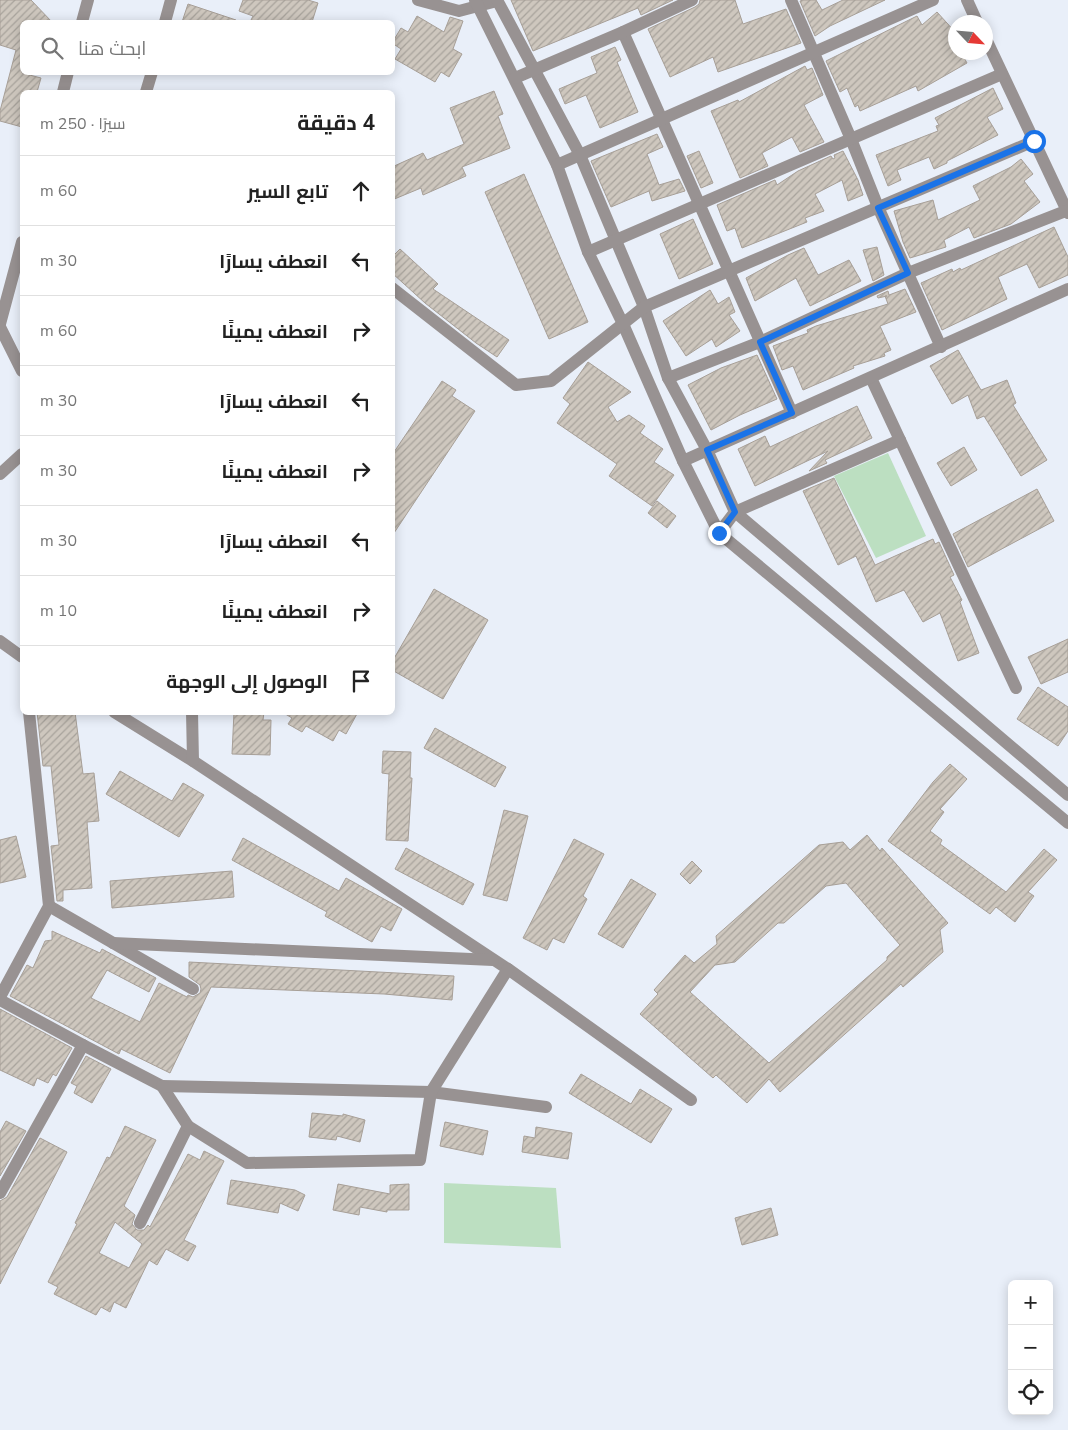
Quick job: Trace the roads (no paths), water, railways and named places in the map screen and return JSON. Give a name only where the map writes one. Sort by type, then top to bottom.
[{"type":"street","points":[[83,20],[88,0]]},
{"type":"street","points":[[166,20],[171,0]]},
{"type":"street","points":[[418,0],[460,11],[477,3],[497,0],[580,155],[644,307],[668,378],[707,450],[735,512],[1068,795]]},
{"type":"street","points":[[515,78],[692,0]]},
{"type":"street","points":[[790,0],[851,139],[878,208],[941,346]]},
{"type":"street","points":[[557,165],[933,0]]},
{"type":"street","points":[[967,0],[974,15]]},
{"type":"street","points":[[477,3],[557,165],[588,252],[623,324],[683,461],[719,533],[1068,823]]},
{"type":"street","points":[[623,32],[792,413]]},
{"type":"street","points":[[668,378],[760,342],[908,273],[1068,211],[993,55]]},
{"type":"street","points":[[588,252],[1002,74]]},
{"type":"street","points":[[64,90],[67,75]]},
{"type":"street","points":[[147,90],[151,75]]},
{"type":"street","points":[[395,290],[516,385],[551,381],[644,307],[1034,141]]},
{"type":"street","points":[[20,250],[0,326],[20,367]]},
{"type":"street","points":[[683,461],[1068,289]]},
{"type":"street","points":[[871,378],[1016,688]]},
{"type":"street","points":[[719,533],[735,512],[900,440]]},
{"type":"street","points":[[0,474],[20,456]]},
{"type":"street","points":[[0,641],[20,656]]},
{"type":"street","points":[[29,715],[49,906],[0,998],[83,1046],[162,1086],[431,1092],[546,1107]]},
{"type":"street","points":[[119,715],[495,960],[691,1100]]},
{"type":"street","points":[[192,715],[193,762]]},
{"type":"street","points":[[49,906],[193,989]]},
{"type":"street","points":[[113,943],[495,960]]},
{"type":"street","points":[[162,1086],[188,1126],[247,1163],[420,1160],[431,1092],[508,969]]},
{"type":"street","points":[[0,1193],[83,1046]]},
{"type":"street","points":[[140,1223],[188,1126]]}]
